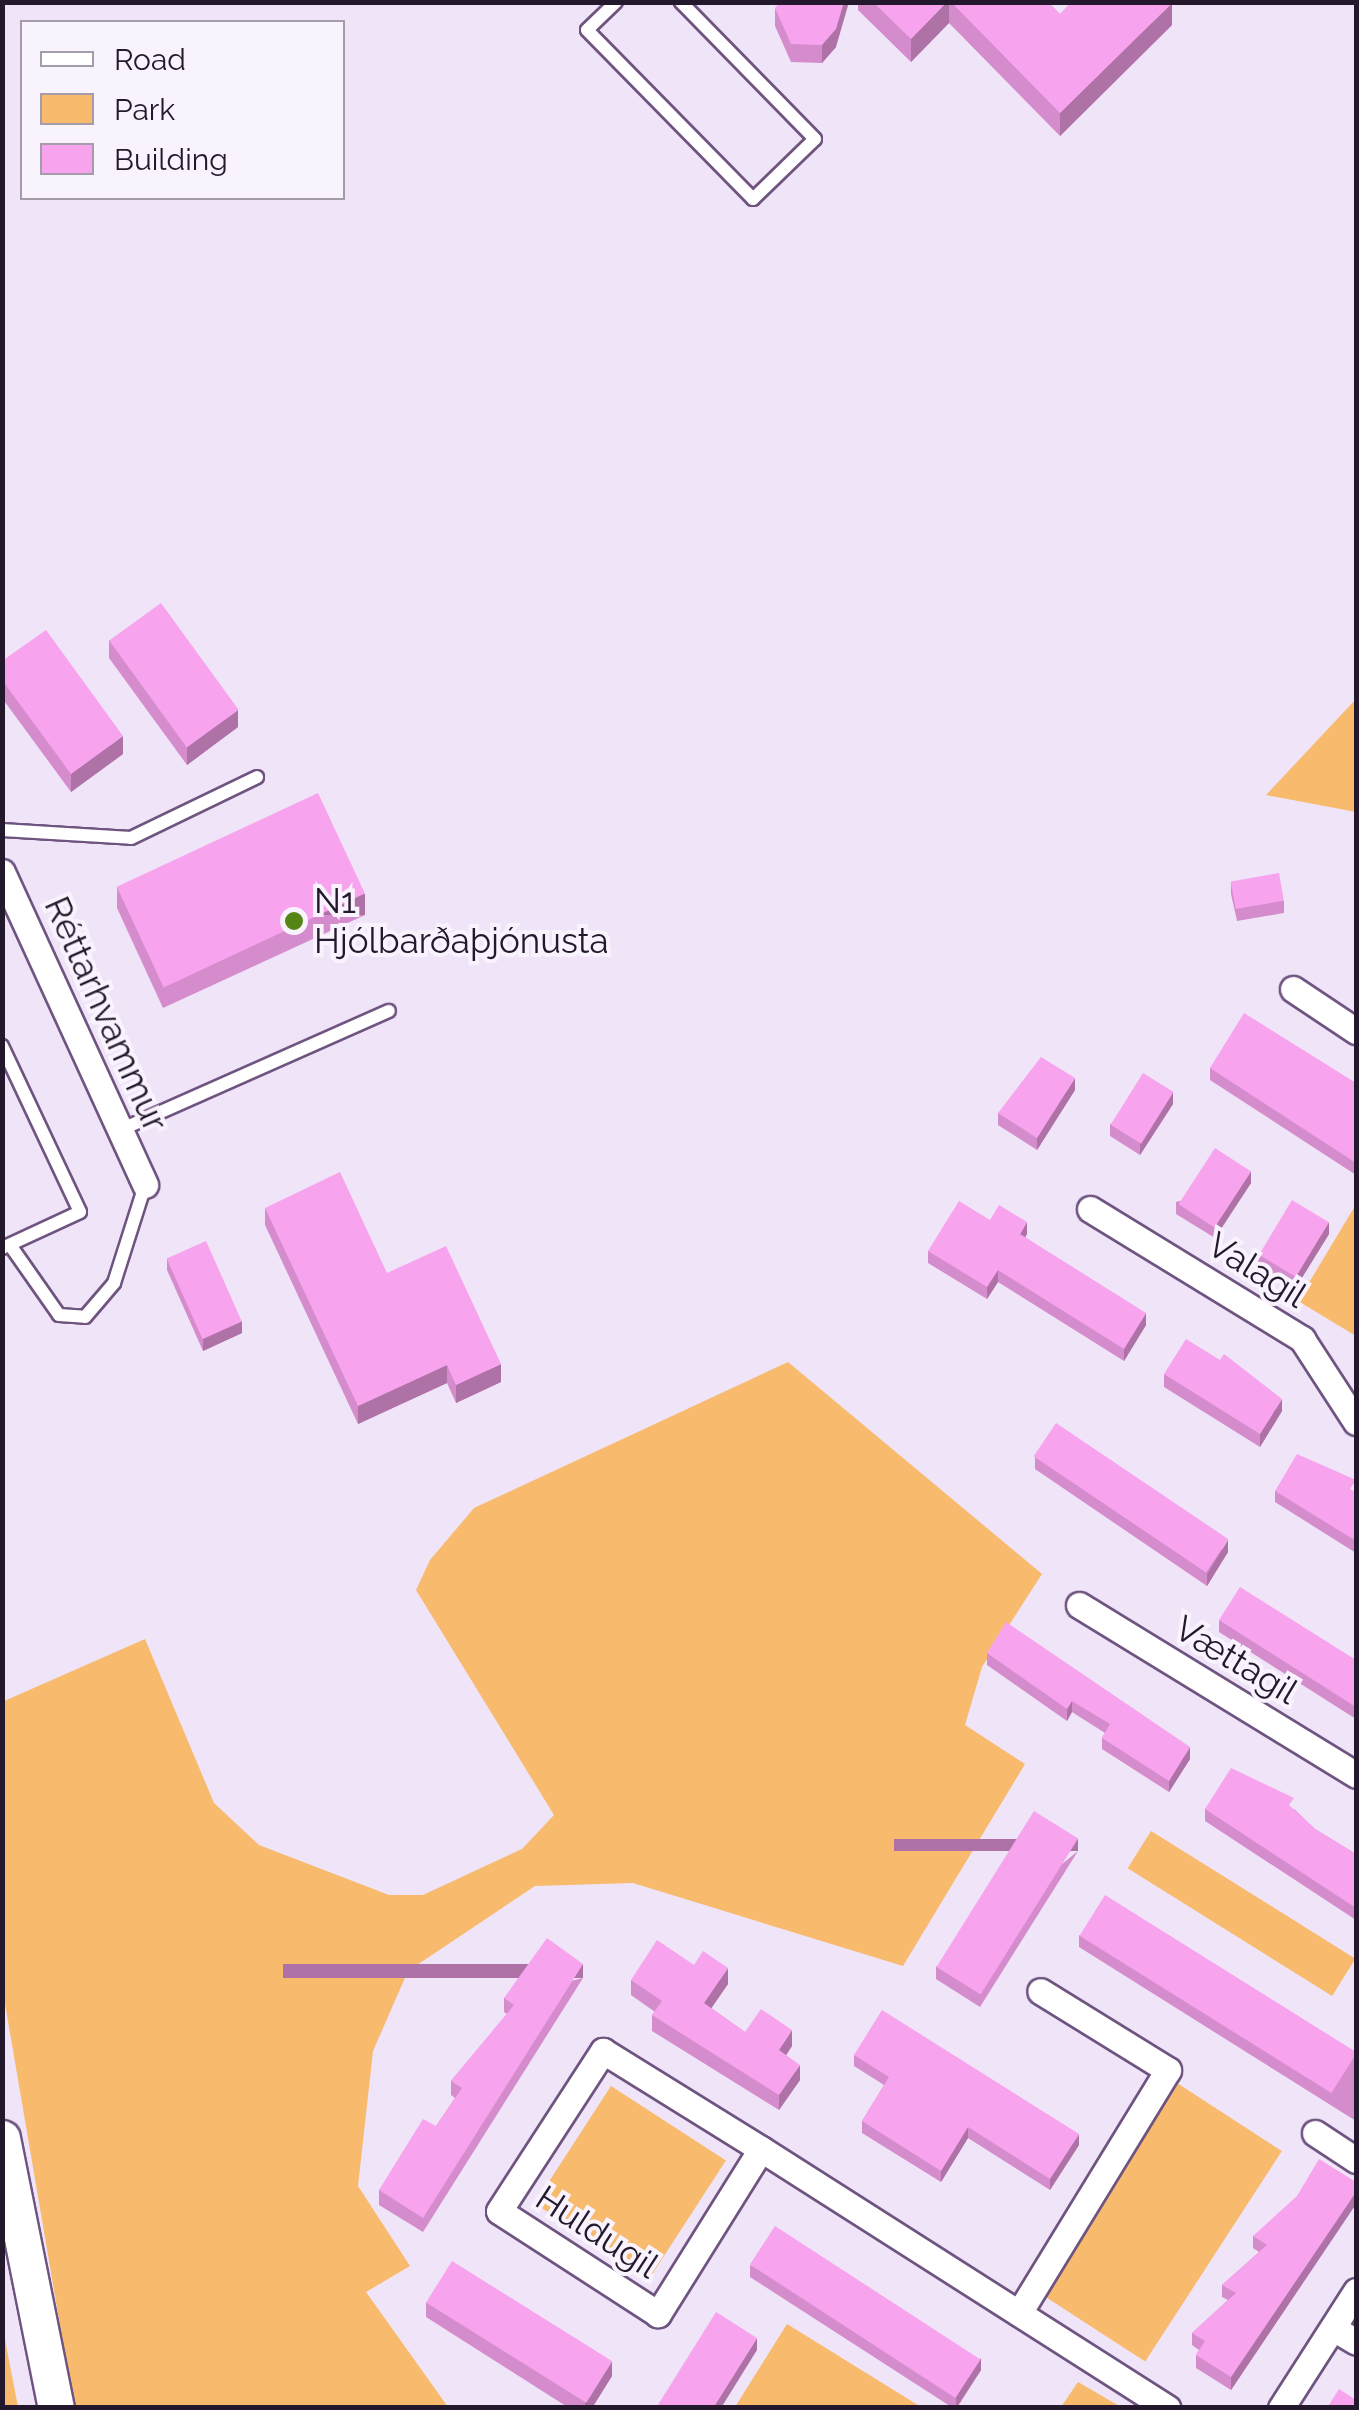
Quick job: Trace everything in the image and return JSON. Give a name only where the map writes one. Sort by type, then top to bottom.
[{"type":"main road","points":[[2,2138],[56,2408]]},
{"type":"street","name":"Réttarhvammur","points":[[2,872],[145,1185]]},
{"type":"street","points":[[1292,990],[1356,1031]]},
{"type":"street","name":"Valagil","points":[[1090,1209],[1302,1339],[1356,1422]]},
{"type":"street","name":"Vættagil","points":[[1079,1605],[1356,1775]]},
{"type":"street","points":[[1019,2313],[1168,2070],[1040,1991]]},
{"type":"street","name":"Huldugil","points":[[761,2149],[658,2314],[499,2211],[604,2052],[761,2149],[1167,2408]]},
{"type":"street","points":[[1315,2133],[1356,2160]]},
{"type":"street","points":[[1281,2408],[1356,2291]]},
{"type":"street","points":[[1333,2328],[1356,2342]]},
{"type":"lane","points":[[616,2],[587,30],[753,199],[815,139],[681,2]]},
{"type":"lane","points":[[2,830],[131,838],[257,777]]},
{"type":"lane","points":[[120,1130],[390,1011]]},
{"type":"lane","points":[[2,1046],[80,1212],[6,1246],[59,1316],[85,1317],[114,1283],[145,1185]]},
{"type":"green space","points":[[1356,699],[1356,812],[1266,795]]},
{"type":"green space","points":[[1356,1206],[1356,1336],[1298,1301]]},
{"type":"green space","points":[[788,1362],[1042,1574],[982,1667],[965,1725],[1025,1764],[903,1966],[633,1883],[535,1886],[408,1971],[373,2051],[358,2186],[410,2266],[366,2292],[448,2407],[74,2407],[3,1992],[2,1702],[145,1639],[214,1803],[259,1845],[389,1895],[423,1895],[522,1849],[554,1815],[416,1590],[430,1560],[474,1508]]},
{"type":"green space","points":[[1151,1831],[1355,1959],[1332,1996],[1128,1868]]},
{"type":"green space","points":[[1177,2083],[1282,2151],[1145,2362],[1040,2294]]},
{"type":"green space","points":[[611,2086],[726,2161],[650,2278],[535,2203]]},
{"type":"green space","points":[[787,2324],[921,2407],[735,2407]]},
{"type":"green space","points":[[3,2329],[18,2407],[3,2407]]},
{"type":"green space","points":[[1078,2382],[1121,2407],[1061,2407]]},
{"type":"building","points":[[780,2],[844,2],[836,29],[822,45],[791,44],[775,8]]},
{"type":"building","points":[[873,2],[947,2],[911,39]]},
{"type":"building","points":[[951,2],[1048,2],[1060,14],[1071,2],[1172,3],[1060,113]]},
{"type":"building","points":[[161,603],[239,710],[187,747],[109,641]]},
{"type":"building","points":[[46,630],[123,736],[71,774],[2,680],[2,661]]},
{"type":"building","points":[[318,793],[365,894],[164,987],[117,887]]},
{"type":"building","points":[[1279,873],[1284,901],[1236,909],[1231,882]]},
{"type":"building","points":[[1244,1013],[1356,1083],[1356,1163],[1210,1068]]},
{"type":"building","points":[[1041,1057],[1075,1078],[1037,1138],[998,1113]]},
{"type":"building","points":[[1143,1073],[1174,1092],[1141,1144],[1111,1125]]},
{"type":"building","points":[[1215,1148],[1251,1171],[1215,1228],[1179,1204]]},
{"type":"building","points":[[340,1172],[387,1273],[446,1246],[501,1364],[456,1385],[447,1365],[358,1406],[265,1208]]},
{"type":"building","points":[[1292,1200],[1329,1222],[1296,1277],[1259,1255]]},
{"type":"building","points":[[959,1201],[990,1220],[999,1205],[1027,1222],[1020,1234],[1146,1313],[1124,1349],[998,1270],[987,1287],[928,1251]]},
{"type":"building","points":[[206,1241],[242,1321],[203,1339],[167,1258]]},
{"type":"building","points":[[1186,1339],[1220,1360],[1224,1354],[1282,1399],[1260,1434],[1164,1374]]},
{"type":"building","points":[[1056,1423],[1228,1539],[1206,1572],[1034,1456]]},
{"type":"building","points":[[1297,1454],[1356,1480],[1350,1489],[1356,1492],[1356,1541],[1275,1491]]},
{"type":"building","points":[[1240,1587],[1356,1660],[1356,1707],[1219,1620]]},
{"type":"building","points":[[1006,1622],[1190,1747],[1169,1781],[1102,1738],[1110,1724],[1072,1701],[1067,1709],[987,1653]]},
{"type":"building","points":[[1231,1768],[1294,1798],[1289,1805],[1315,1829],[1356,1854],[1356,1908],[1205,1809]]},
{"type":"building","points":[[1034,1811],[1078,1839],[981,1995],[936,1967]]},
{"type":"building","points":[[1105,1895],[1356,2052],[1331,2093],[1080,1936]]},
{"type":"building","points":[[547,1938],[583,1964],[423,2218],[379,2190],[423,2119],[436,2126],[462,2088],[451,2081],[514,2005],[504,1998]]},
{"type":"building","points":[[657,1940],[694,1965],[703,1951],[728,1968],[704,2003],[745,2032],[761,2009],[792,2030],[779,2050],[800,2065],[779,2095],[652,2015],[662,2001],[631,1980]]},
{"type":"building","points":[[882,2010],[1079,2134],[1050,2179],[968,2127],[941,2171],[862,2121],[889,2077],[854,2055]]},
{"type":"building","points":[[1319,2159],[1356,2182],[1356,2192],[1231,2377],[1196,2355],[1205,2341],[1192,2333],[1236,2293],[1222,2285],[1267,2245],[1253,2236],[1297,2196]]},
{"type":"building","points":[[775,2226],[980,2359],[955,2398],[750,2265]]},
{"type":"building","points":[[452,2261],[612,2361],[586,2403],[426,2303]]},
{"type":"building","points":[[716,2312],[757,2338],[713,2408],[656,2408]]},
{"type":"building","points":[[1339,2389],[1356,2400],[1356,2408],[1327,2408]]},
{"type":"place","name":"N1 Hjólbarðaþjónusta","points":[[294,921]]}]
